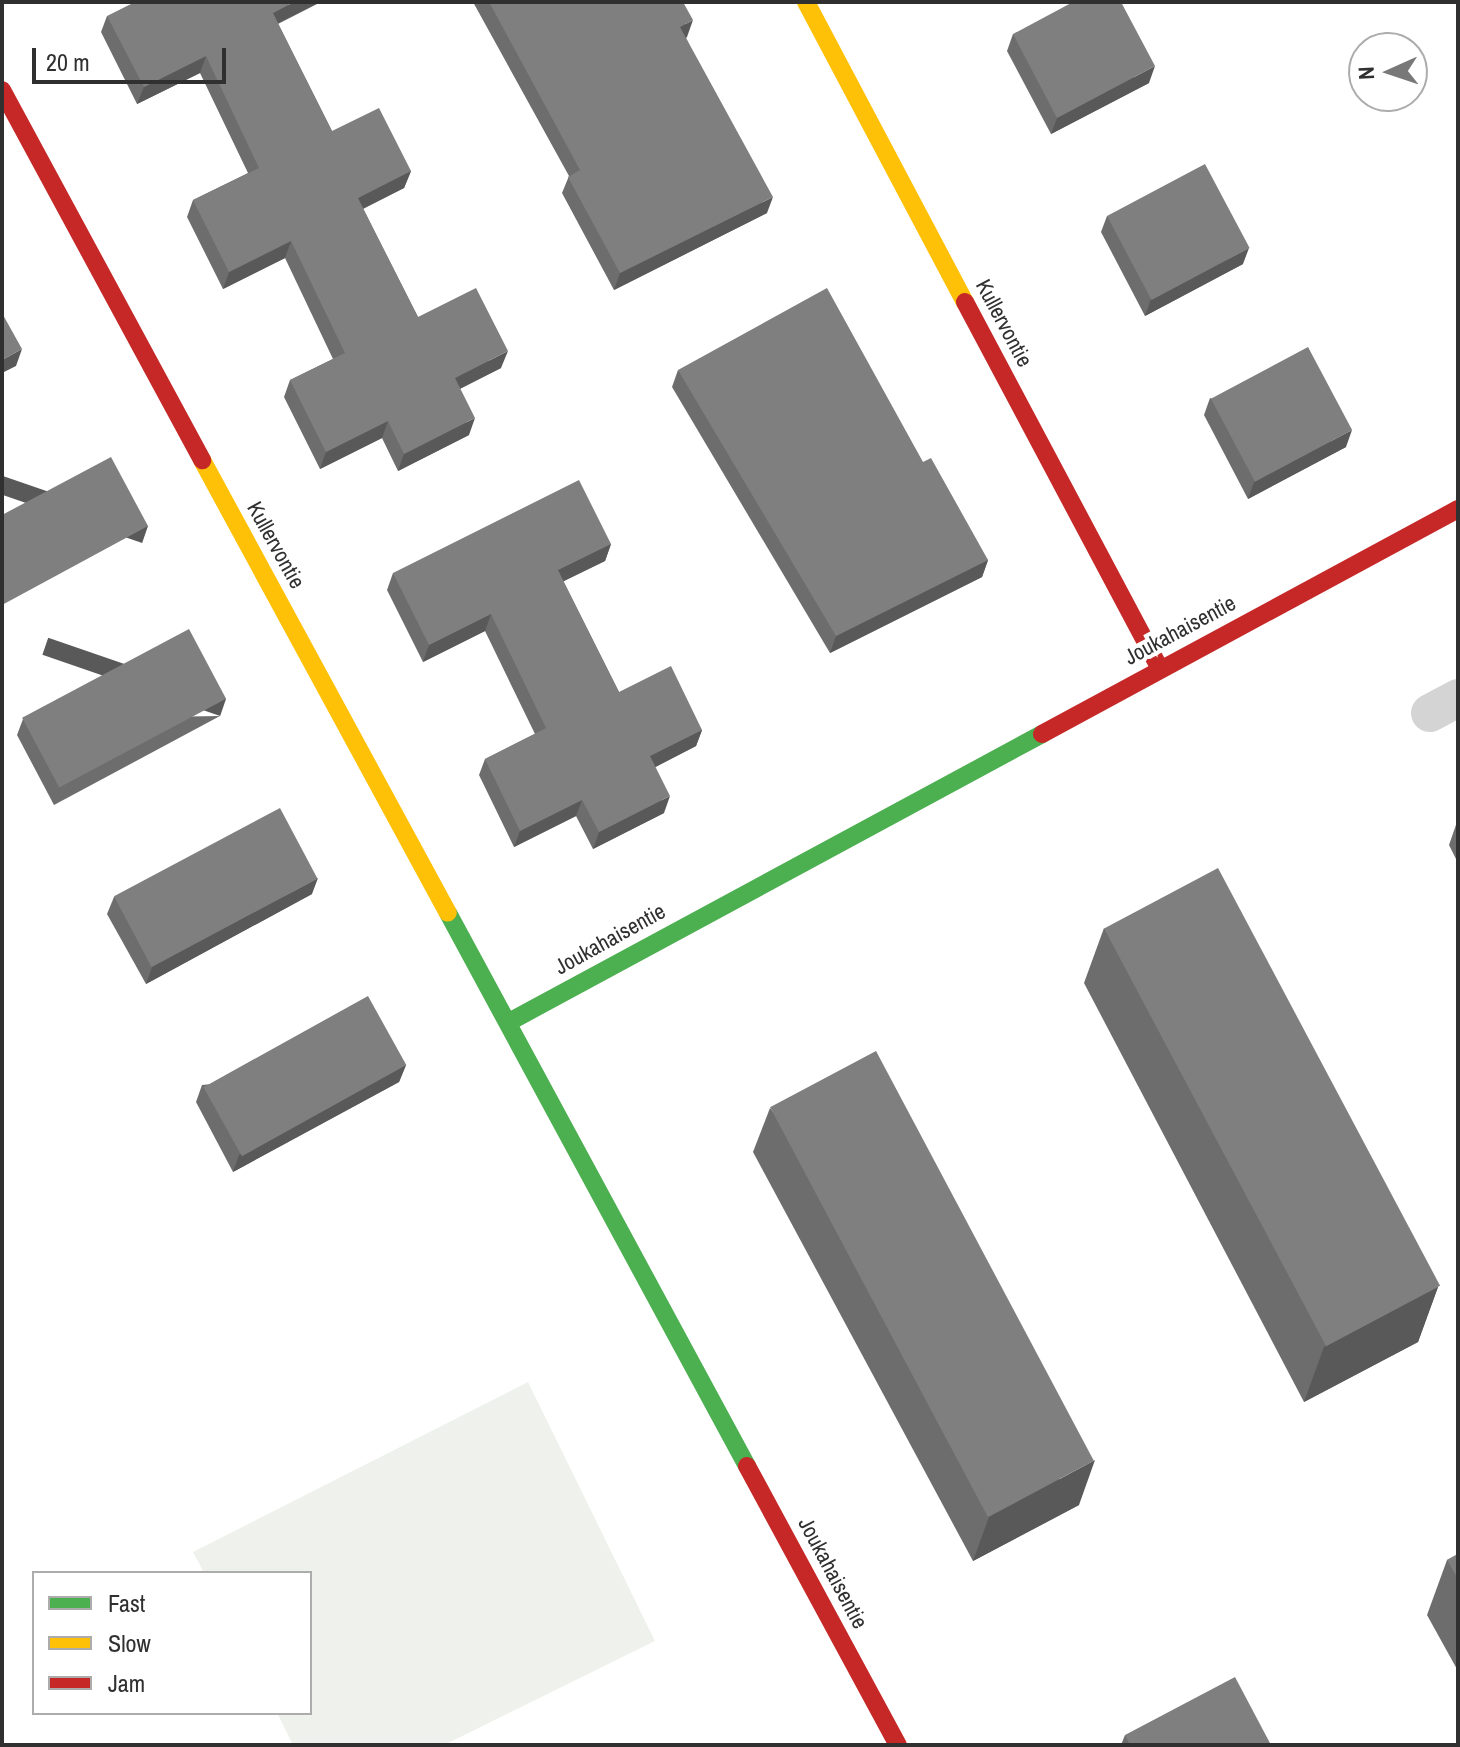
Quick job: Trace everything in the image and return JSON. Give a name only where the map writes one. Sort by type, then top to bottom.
[{"type":"street","name":"Kullervontie","points":[[806,2],[1159,667]]},
{"type":"street","name":"Kullervontie","points":[[2,90],[509,1022]]},
{"type":"street","name":"Joukahaisentie","points":[[898,1745],[509,1022],[1159,667],[1458,509]]},
{"type":"shaded area","points":[[528,1382],[655,1641],[444,1745],[293,1745],[278,1715],[312,1715],[312,1571],[203,1571],[193,1552]]},
{"type":"building","points":[[135,2],[294,2],[273,13],[332,131],[379,108],[411,171],[358,198],[418,317],[476,288],[508,351],[455,378],[475,418],[404,454],[388,421],[326,452],[290,380],[345,353],[291,241],[229,272],[193,200],[259,168],[206,56],[144,87],[107,16]]},
{"type":"building","points":[[489,2],[683,2],[693,20],[680,27],[773,197],[620,273],[568,177],[580,170]]},
{"type":"building","points":[[1073,2],[1121,2],[1155,66],[1057,118],[1013,34]]},
{"type":"building","points":[[1205,164],[1250,248],[1152,300],[1107,216]]},
{"type":"building","points":[[827,288],[923,462],[931,458],[988,560],[836,636],[678,370]]},
{"type":"building","points":[[2,313],[22,349],[2,360]]},
{"type":"building","points":[[1308,347],[1352,430],[1255,482],[1211,399]]},
{"type":"building","points":[[111,457],[148,526],[2,605],[2,515]]},
{"type":"building","points":[[579,480],[611,544],[558,570],[619,692],[671,666],[702,730],[650,756],[670,796],[599,832],[582,800],[520,831],[485,759],[546,728],[491,614],[429,645],[393,573]]},
{"type":"building","points":[[189,629],[226,699],[59,787],[22,718]]},
{"type":"building","points":[[280,808],[318,879],[152,967],[114,896]]},
{"type":"building","points":[[1218,868],[1440,1286],[1326,1346],[1104,929]]},
{"type":"building","points":[[368,996],[406,1065],[242,1156],[204,1087]]},
{"type":"building","points":[[876,1051],[1094,1461],[988,1517],[770,1107]]},
{"type":"building","points":[[1458,1554],[1458,1579],[1447,1560]]},
{"type":"building","points":[[1235,1677],[1271,1745],[1130,1745],[1125,1735]]},
{"type":"traffic: fast","points":[[509,1022],[1042,734]]},
{"type":"traffic: fast","points":[[448,913],[747,1466]]},
{"type":"traffic: slow","points":[[806,2],[965,302]]},
{"type":"traffic: slow","points":[[202,460],[448,913]]},
{"type":"traffic: jam","points":[[2,90],[202,460]]},
{"type":"traffic: jam","points":[[965,302],[1159,667]]},
{"type":"traffic: jam","points":[[1042,734],[1458,509]]},
{"type":"traffic: jam","points":[[747,1466],[898,1745]]}]
